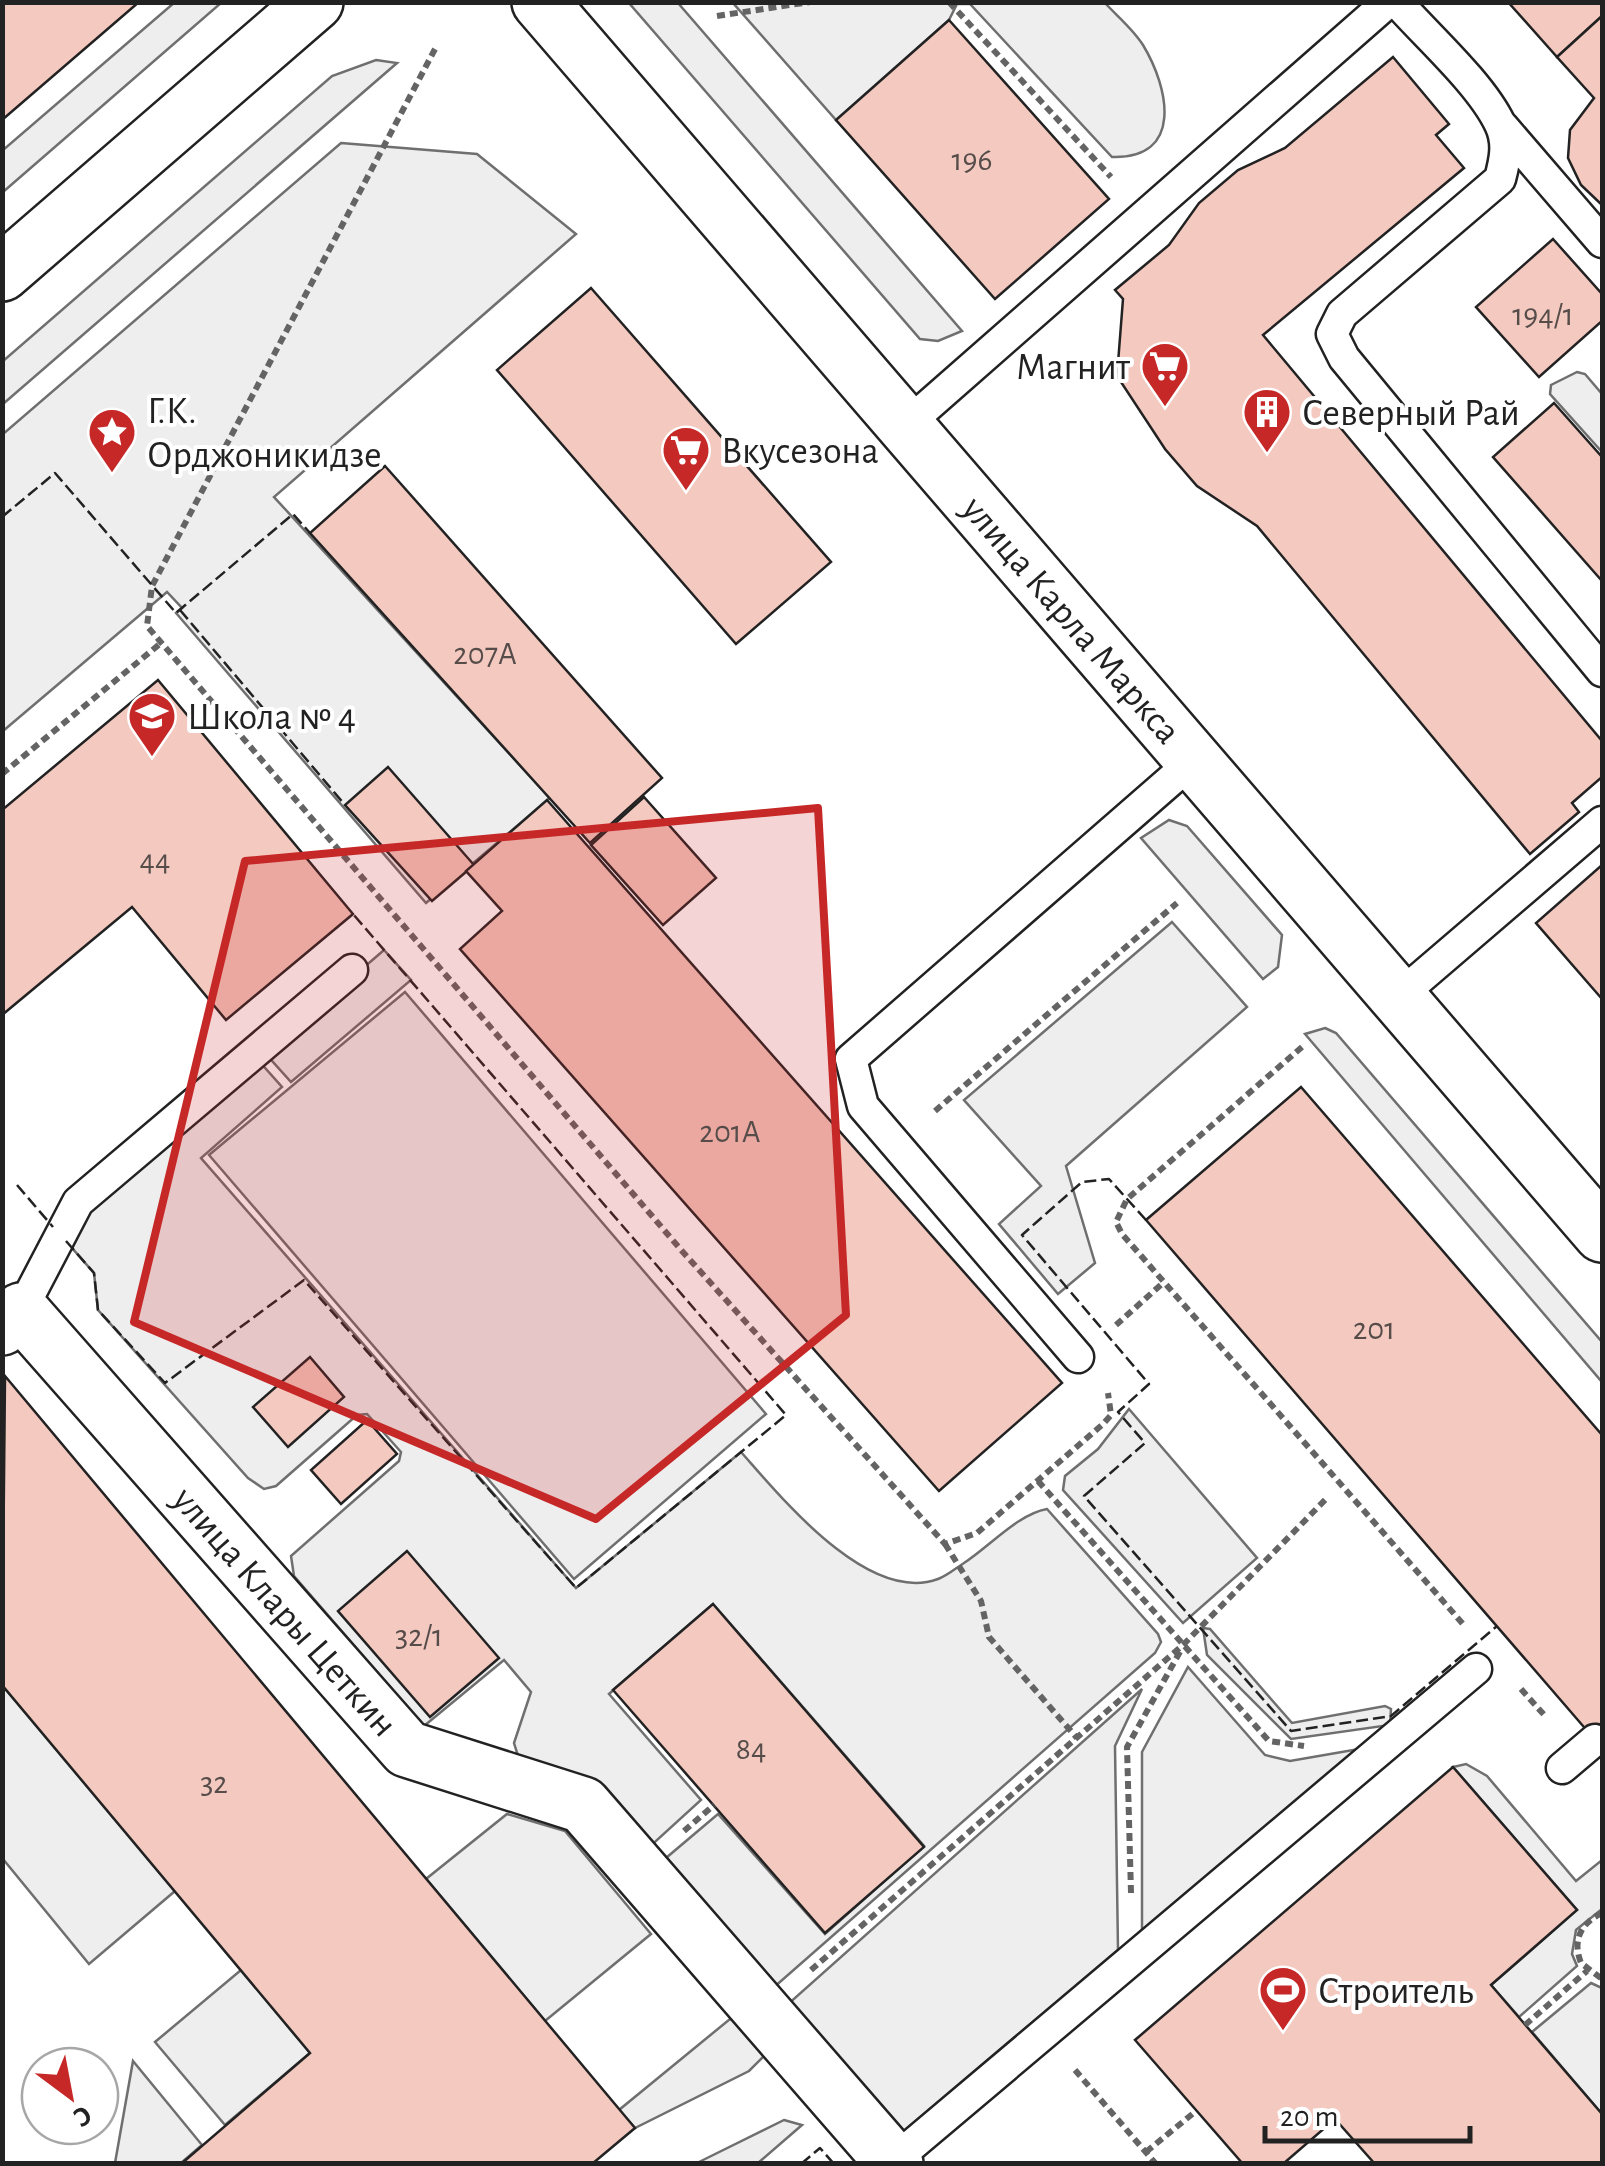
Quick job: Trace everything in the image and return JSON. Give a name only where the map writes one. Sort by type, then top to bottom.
[{"type":"street","points":[[2,274],[314,2]]},
{"type":"street","name":"улица Карла Маркса","points":[[540,2],[1602,1234]]},
{"type":"street","name":"улица Клары Цеткин","points":[[12,1319],[407,1749],[583,1805],[894,2162]]},
{"type":"lane","points":[[905,426],[1388,2]]},
{"type":"lane","points":[[1397,2],[1602,242]]},
{"type":"lane","points":[[1501,125],[1506,151],[1500,179],[1342,314],[1332,334],[1344,358],[1602,671]]},
{"type":"lane","points":[[1078,1357],[863,1106],[852,1059],[1194,760]]},
{"type":"lane","points":[[1398,997],[1602,822]]},
{"type":"lane","points":[[12,1319],[78,1202],[352,970]]},
{"type":"lane","points":[[894,2162],[1476,1670]]},
{"type":"lane","points":[[1562,1768],[1595,1740]]},
{"type":"path","points":[[717,16],[810,2]]},
{"type":"path","points":[[949,2],[1146,216]]},
{"type":"path","points":[[434,49],[152,586],[146,626],[682,1250],[945,1544],[981,1601],[989,1638],[1077,1738]]},
{"type":"path","points":[[2,774],[162,643]]},
{"type":"path","points":[[897,1144],[1176,902]]},
{"type":"path","points":[[1302,1047],[1119,1209],[1116,1222],[1122,1234],[1465,1626]]},
{"type":"path","points":[[945,1544],[977,1534],[1110,1415],[1110,1397],[1078,1357],[1164,1282]]},
{"type":"path","points":[[1038,1481],[1269,1741],[1317,1747],[1404,1730]]},
{"type":"path","points":[[763,2012],[1184,1644],[1326,1499]]},
{"type":"path","points":[[1132,1958],[1127,1746],[1184,1644]]},
{"type":"path","points":[[1513,1680],[1558,1726]]},
{"type":"path","points":[[1602,1913],[1580,1932],[1577,1953],[1587,1971],[1602,1979]]},
{"type":"path","points":[[1525,2024],[1587,1971]]},
{"type":"path","points":[[1042,2034],[1156,2164]]},
{"type":"path","points":[[1146,2152],[1196,2111]]},
{"type":"highlighted area","points":[[818,808],[846,1315],[596,1519],[134,1322],[245,861]]},
{"type":"shaded area","points":[[175,2],[221,3],[3,192],[3,150]]},
{"type":"shaded area","points":[[629,3],[678,3],[962,331],[938,341],[920,339]]},
{"type":"shaded area","points":[[733,3],[1105,3],[1135,34],[1152,62],[1164,100],[1160,134],[1151,146],[1135,155],[1112,157],[970,4],[957,4],[949,20],[836,120]]},
{"type":"shaded area","points":[[376,60],[397,63],[3,404],[3,361],[332,76]]},
{"type":"shaded area","points":[[341,143],[477,154],[576,234],[274,497],[550,798],[426,903],[176,613],[182,608],[167,592],[3,731],[3,434]]},
{"type":"shaded area","points":[[1577,372],[1585,374],[1602,394],[1602,452],[1550,394],[1551,385]]},
{"type":"shaded area","points":[[1169,820],[1187,826],[1282,935],[1278,967],[1263,979],[1141,838]]},
{"type":"shaded area","points":[[1172,922],[1247,1007],[1066,1166],[1095,1263],[1058,1294],[999,1224],[1041,1186],[964,1100]]},
{"type":"shaded area","points":[[384,950],[411,980],[291,1082],[265,1053]]},
{"type":"shaded area","points":[[405,992],[766,1414],[574,1579],[209,1155]]},
{"type":"shaded area","points":[[1325,1028],[1336,1033],[1602,1342],[1602,1382],[1305,1034]]},
{"type":"shaded area","points":[[258,1060],[282,1087],[201,1158],[576,1588],[741,1452],[828,1542],[883,1576],[911,1583],[945,1576],[1015,1524],[1047,1509],[1158,1634],[1161,1642],[1155,1653],[764,1996],[653,1869],[718,1814],[825,1934],[924,1846],[713,1604],[609,1694],[701,1800],[644,1852],[519,1759],[514,1743],[531,1692],[504,1660],[424,1726],[294,1576],[291,1556],[399,1461],[401,1452],[367,1414],[357,1415],[276,1486],[264,1489],[248,1478],[98,1310],[94,1273],[65,1240],[85,1206]]},
{"type":"shaded area","points":[[1129,1409],[1257,1558],[1183,1623],[1063,1490],[1065,1476],[1098,1449]]},
{"type":"shaded area","points":[[1203,1628],[1210,1629],[1292,1723],[1385,1706],[1391,1709],[1390,1725],[1291,1739],[1207,1655]]},
{"type":"shaded area","points":[[1188,1667],[1265,1755],[1290,1761],[1359,1749],[1142,1934],[1142,1752]]},
{"type":"shaded area","points":[[2,1685],[175,1891],[89,1964],[3,1859]]},
{"type":"shaded area","points":[[1142,1689],[1115,1746],[1118,1950],[898,2136],[787,2005]]},
{"type":"shaded area","points":[[1466,1764],[1487,1776],[1576,1881],[1602,1860],[1602,1909],[1576,1930],[1572,1954],[1577,1966],[1519,2017],[1491,1985],[1577,1910],[1453,1767]]},
{"type":"shaded area","points":[[507,1814],[565,1831],[651,1934],[545,2021],[426,1879]]},
{"type":"shaded area","points":[[241,1970],[310,2053],[225,2125],[155,2042]]},
{"type":"shaded area","points":[[1591,1983],[1602,1988],[1602,2114],[1532,2032]]},
{"type":"shaded area","points":[[730,2019],[737,2020],[766,2054],[749,2071],[635,2128],[619,2110]]},
{"type":"shaded area","points":[[133,2061],[202,2145],[181,2163],[115,2163]]},
{"type":"shaded area","points":[[784,2120],[802,2125],[758,2163],[697,2163]]},
{"type":"building","points":[[2,2],[139,2],[2,120]]},
{"type":"building","points":[[1508,2],[1602,2],[1602,16],[1557,57]]},
{"type":"building","points":[[1602,16],[1602,205],[1581,185],[1568,158],[1570,130],[1594,98],[1557,57]]},
{"type":"building","points":[[949,20],[1109,199],[995,299],[836,120]]},
{"type":"building","name":"Северный Рай","points":[[1393,57],[1449,124],[1436,135],[1464,168],[1263,335],[1602,741],[1602,777],[1572,803],[1579,812],[1530,854],[1257,526],[1197,486],[1165,449],[1117,376],[1123,299],[1115,290],[1169,245],[1199,203],[1238,170],[1285,148]]},
{"type":"building","points":[[1553,239],[1602,294],[1602,321],[1539,377],[1476,307]]},
{"type":"building","name":"Вкусезона","points":[[591,288],[831,562],[736,644],[497,370]]},
{"type":"building","points":[[1554,403],[1602,457],[1602,581],[1493,457]]},
{"type":"building","points":[[385,466],[662,778],[590,843],[310,533]]},
{"type":"building","points":[[158,680],[353,914],[226,1020],[132,907],[2,1015],[2,810]]},
{"type":"building","points":[[388,767],[474,865],[432,901],[345,805]]},
{"type":"building","points":[[644,797],[716,878],[663,925],[591,845]]},
{"type":"building","points":[[547,800],[1062,1383],[939,1491],[460,949],[502,911],[466,871]]},
{"type":"building","points":[[1602,865],[1602,999],[1536,923]]},
{"type":"building","points":[[1301,1087],[1602,1435],[1602,1748],[1146,1220]]},
{"type":"building","points":[[310,1357],[344,1397],[288,1447],[253,1407]]},
{"type":"building","points":[[5,1376],[635,2128],[592,2164],[181,2164],[310,2053],[2,1685]]},
{"type":"building","points":[[367,1420],[397,1454],[341,1504],[311,1470]]},
{"type":"building","points":[[407,1551],[499,1658],[430,1717],[338,1611]]},
{"type":"building","points":[[713,1604],[924,1847],[825,1933],[613,1690]]},
{"type":"building","points":[[1453,1767],[1577,1910],[1491,1985],[1602,2114],[1602,2164],[1375,2164],[1335,2119],[1283,2164],[1243,2164],[1135,2040]]},
{"type":"fence","points":[[2,517],[55,473],[176,613],[293,514],[310,533]]},
{"type":"fence","points":[[180,610],[345,805]]},
{"type":"fence","points":[[66,1241],[94,1273],[98,1310],[165,1383],[304,1280],[576,1588],[786,1415],[353,914]]},
{"type":"fence","points":[[1146,1220],[1109,1179],[1082,1182],[1022,1235],[1149,1384],[1118,1412],[1145,1443],[1084,1496],[1291,1731],[1391,1716],[1497,1626]]},
{"type":"fence","points":[[17,1185],[53,1227]]},
{"type":"fence","points":[[801,2164],[820,2148],[834,2164]]},
{"type":"place","name":"Магнит","points":[[1165,408]]},
{"type":"place","name":"Северный Рай","points":[[1267,454]]},
{"type":"place","name":"Г.К. Орджоникидзе","points":[[112,474]]},
{"type":"place","name":"Вкусезона","points":[[686,492]]},
{"type":"place","name":"Школа № 4","points":[[152,758]]},
{"type":"place","name":"Строитель","points":[[1283,2032]]}]
